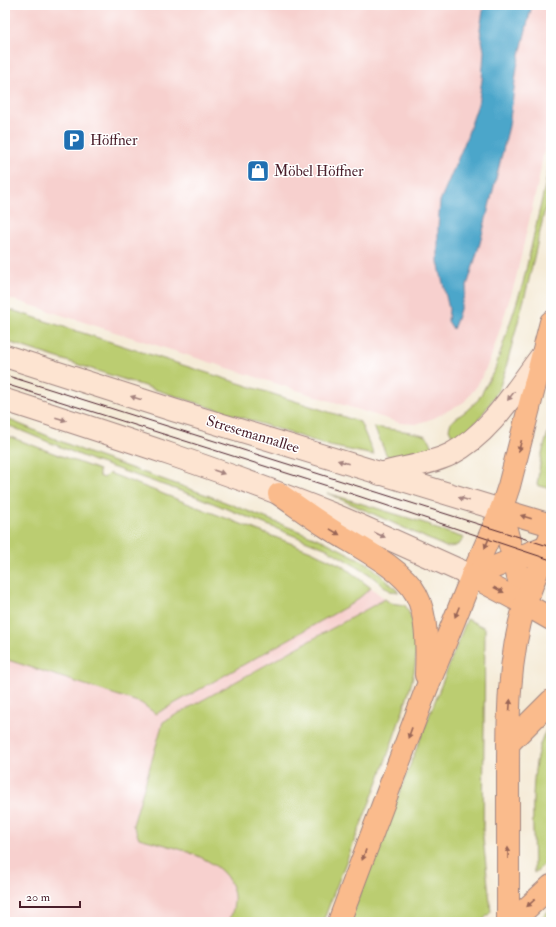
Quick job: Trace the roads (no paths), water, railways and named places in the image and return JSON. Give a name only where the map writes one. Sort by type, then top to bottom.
[{"type":"main road","points":[[339,922],[426,690],[472,576],[502,510],[551,322]]},
{"type":"main road","points":[[380,474],[430,462],[450,454],[468,443],[487,426],[543,354]]},
{"type":"main road","name":"Stresemannallee","points":[[5,356],[380,474],[551,525]]},
{"type":"main road","points":[[5,400],[182,458],[337,516],[472,576],[551,619]]},
{"type":"main road","points":[[279,494],[327,527],[373,555],[401,576],[416,594],[425,630],[427,650],[426,690]]},
{"type":"main road","points":[[502,510],[525,604]]},
{"type":"main road","points":[[472,576],[515,560],[549,541]]},
{"type":"main road","points":[[508,922],[508,744],[514,648],[517,631],[525,604],[549,541]]},
{"type":"main road","points":[[508,744],[551,702]]},
{"type":"main road","points":[[512,922],[551,886]]},
{"type":"water","points":[[484,5],[532,5],[517,67],[509,126],[480,243],[453,329],[448,321],[449,309],[438,262],[440,201],[465,142],[478,104],[482,80],[484,51],[480,29]]},
{"type":"tram line","points":[[5,375],[551,547]]},
{"type":"tram line","points":[[5,384],[337,489],[551,560]]},
{"type":"place","name":"Höffner","points":[[74,140]]},
{"type":"place","name":"Möbel Höffner","points":[[258,171]]}]
